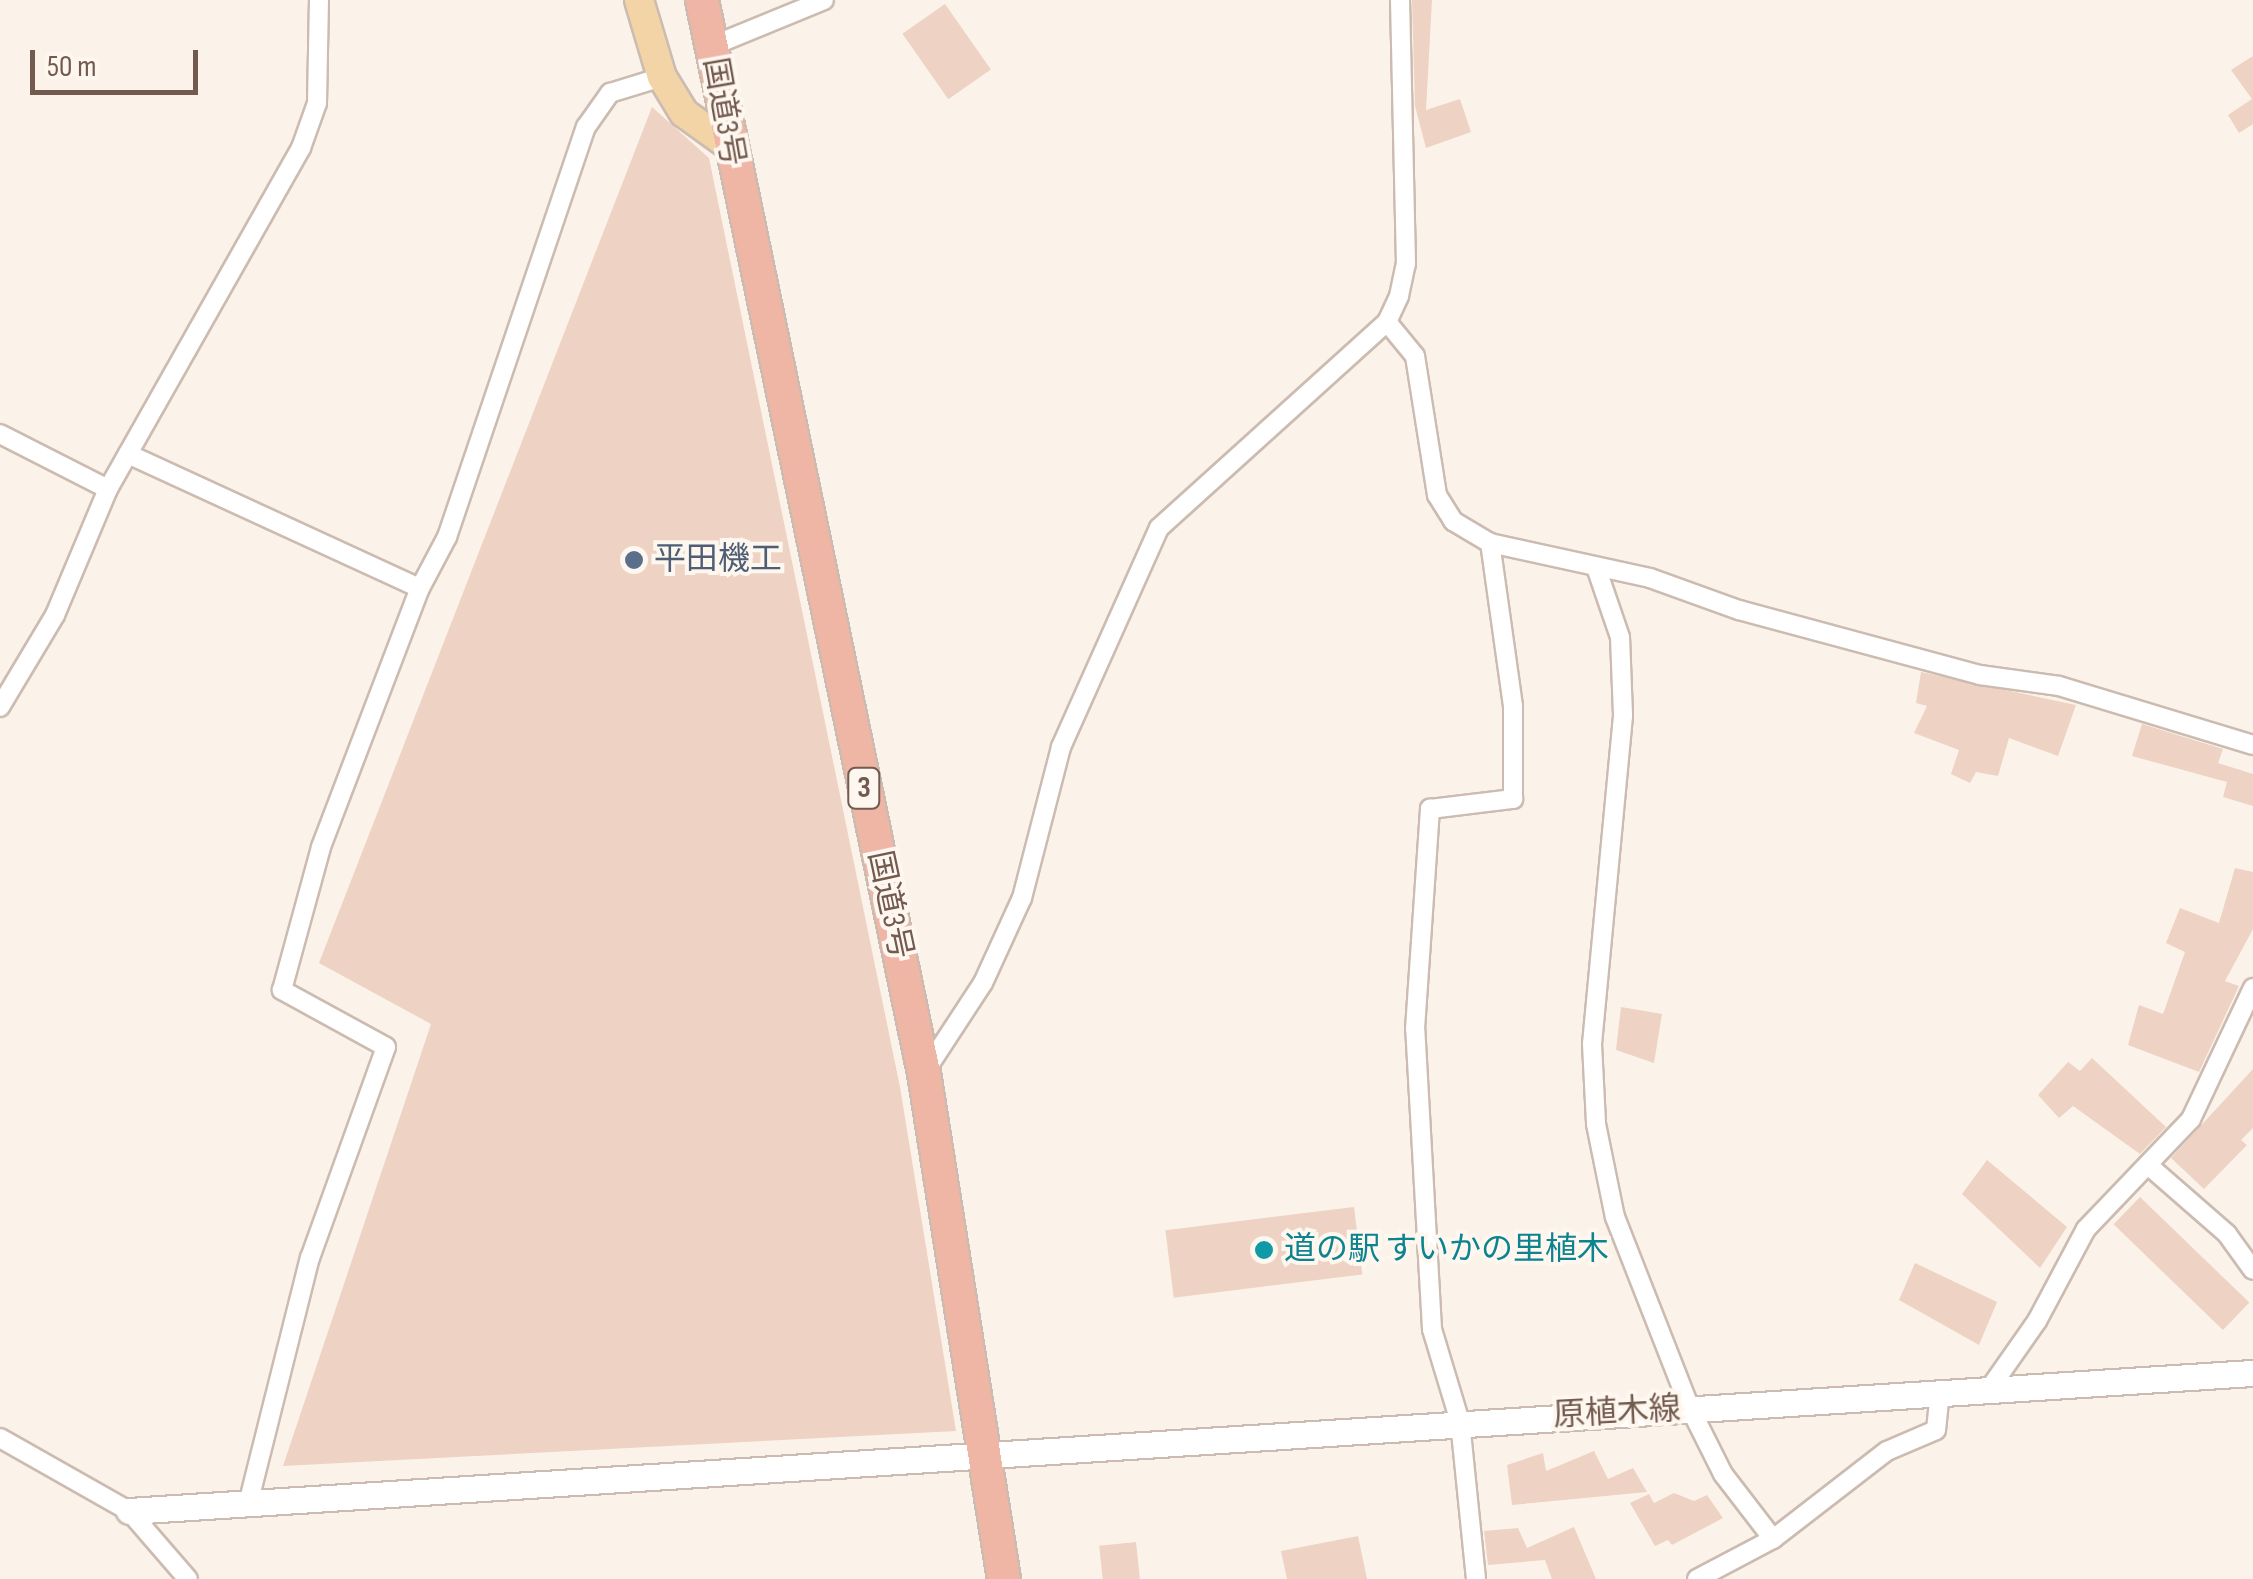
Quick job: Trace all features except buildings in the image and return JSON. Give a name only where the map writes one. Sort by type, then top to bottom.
[{"type":"highway","name":"国道3号","points":[[702,0],[728,144],[924,1073],[982,1460],[1004,1579]]},
{"type":"main road","points":[[639,0],[662,77],[684,114],[728,144]]},
{"type":"main road","name":"原植木線","points":[[129,1512],[982,1460],[1460,1422],[2253,1373]]},
{"type":"street","points":[[0,707],[55,615],[108,489],[301,148],[318,103],[319,0]]},
{"type":"street","points":[[712,46],[824,0]]},
{"type":"street","points":[[924,1073],[984,983],[1022,898],[1061,747],[1158,528],[1386,322],[1406,264],[1400,0]]},
{"type":"street","points":[[248,1504],[310,1258],[386,1047],[282,990],[321,847],[420,588],[447,537],[586,127],[610,94],[662,77]]},
{"type":"street","points":[[1386,322],[1415,356],[1437,495],[1454,521],[1490,544],[1597,570],[1650,578],[1739,610],[1980,675],[2060,686],[2253,746]]},
{"type":"street","points":[[0,434],[108,489]]},
{"type":"street","points":[[128,454],[420,588]]},
{"type":"street","points":[[1476,1579],[1460,1422],[1432,1329],[1415,1029],[1430,809],[1513,799],[1512,706],[1490,544]]},
{"type":"street","points":[[1597,570],[1620,637],[1622,716],[1592,1044],[1596,1124],[1615,1216],[1690,1408],[1723,1474],[1773,1539]]},
{"type":"street","points":[[1990,1388],[2037,1321],[2086,1229],[2191,1119],[2253,988]]},
{"type":"street","points":[[2148,1166],[2226,1234],[2253,1270]]},
{"type":"street","points":[[1697,1579],[1773,1539],[1887,1451],[1936,1430],[1940,1394]]},
{"type":"street","points":[[0,1438],[129,1512],[188,1579]]},
{"type":"place","name":"平田機工","points":[[634,560]]},
{"type":"place","name":"道の駅 すいかの里植木","points":[[1264,1250]]}]
